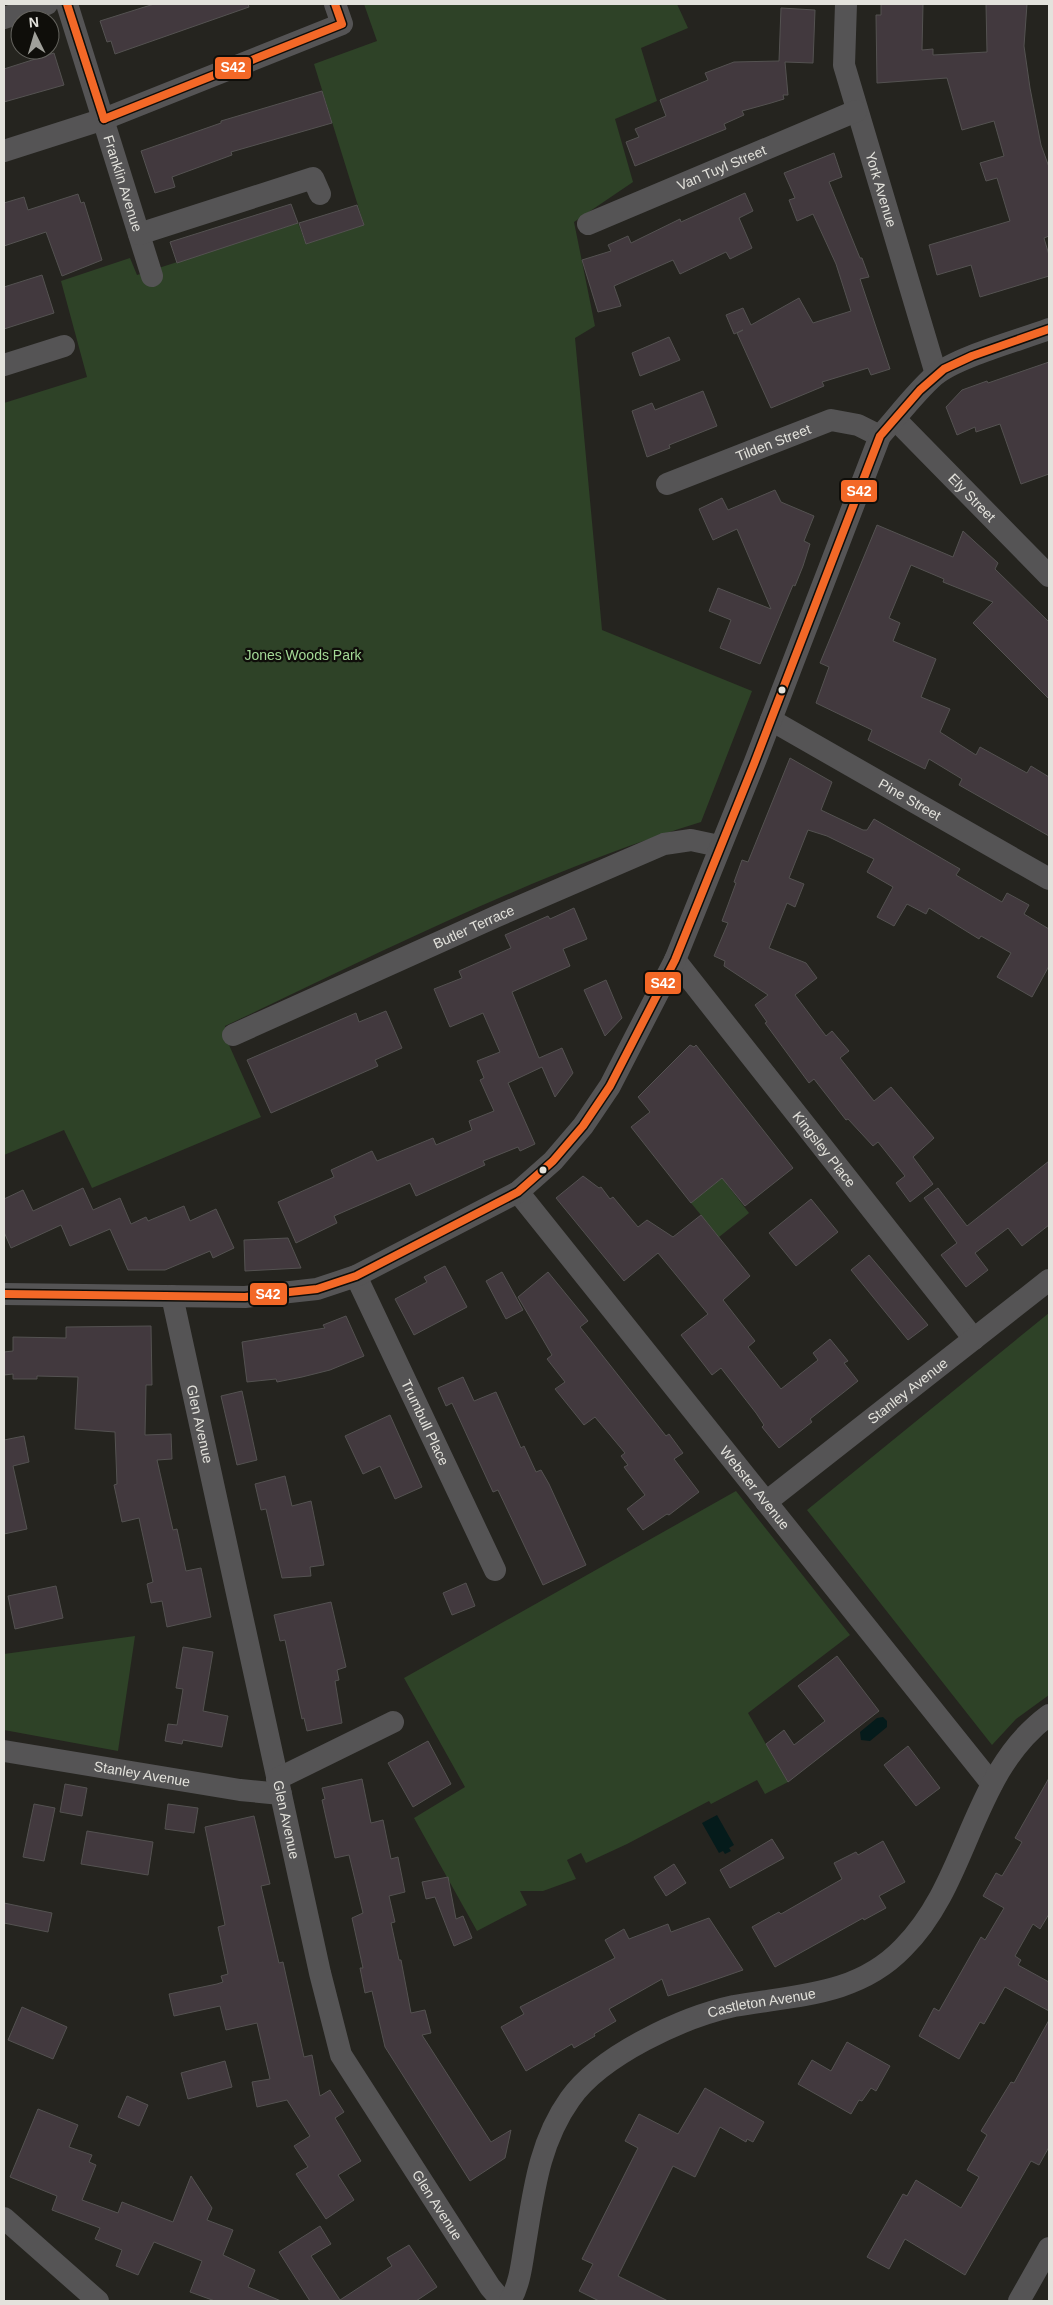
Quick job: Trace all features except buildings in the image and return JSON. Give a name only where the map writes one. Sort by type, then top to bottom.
[{"type":"street","points":[[4,18],[47,4]]},
{"type":"street","name":"Franklin Avenue","points":[[67,4],[152,276]]},
{"type":"street","name":"York Avenue","points":[[846,4],[844,65],[856,111],[936,374]]},
{"type":"street","points":[[4,151],[104,119],[339,14]]},
{"type":"street","name":"Van Tuyl Street","points":[[588,224],[856,111]]},
{"type":"street","points":[[139,234],[314,178],[320,194]]},
{"type":"street","points":[[4,1294],[245,1297],[317,1290],[356,1276],[518,1192],[559,1154],[584,1126],[610,1086],[675,960],[771,720],[880,436],[895,420],[908,401],[936,374],[969,358],[1049,330]]},
{"type":"street","points":[[4,365],[64,346]]},
{"type":"street","name":"Tilden Street","points":[[667,484],[831,420],[858,425],[880,436]]},
{"type":"street","name":"Ely Street","points":[[895,420],[1049,576]]},
{"type":"street","name":"Pine Street","points":[[771,720],[1049,879]]},
{"type":"street","name":"Butler Terrace","points":[[233,1035],[495,917],[664,844],[691,840],[720,846]]},
{"type":"street","name":"Kingsley Place","points":[[675,960],[974,1339]]},
{"type":"street","name":"Webster Avenue","points":[[518,1192],[992,1784]]},
{"type":"street","name":"Trumbull Place","points":[[356,1276],[495,1570]]},
{"type":"street","name":"Stanley Avenue","points":[[766,1502],[1049,1280]]},
{"type":"street","name":"Glen Avenue","points":[[172,1296],[320,1973],[341,2055],[490,2287],[502,2301]]},
{"type":"street","name":"Castleton Avenue","points":[[510,2301],[518,2281],[535,2180],[542,2153],[558,2117],[571,2097],[602,2068],[617,2058],[646,2040],[688,2020],[727,2008],[833,1990],[862,1978],[884,1965],[905,1947],[934,1909],[992,1784],[1009,1754],[1019,1742],[1049,1715]]},
{"type":"street","points":[[279,1786],[393,1722]]},
{"type":"street","name":"Stanley Avenue","points":[[4,1751],[240,1790],[279,1786]]},
{"type":"street","points":[[4,2218],[98,2301]]},
{"type":"street","points":[[1019,2301],[1049,2248]]},
{"type":"green space","name":"Jones Woods Park","points":[[364,4],[677,4],[688,28],[641,48],[657,101],[615,119],[633,182],[574,222],[595,326],[575,338],[602,630],[752,691],[701,822],[640,842],[519,889],[401,942],[225,1026],[225,1036],[261,1117],[92,1188],[64,1130],[4,1155],[4,403],[87,377],[61,281],[130,258],[137,275],[298,223],[306,244],[364,225],[314,64],[377,41]]},
{"type":"green space","points":[[722,1178],[749,1213],[719,1237],[691,1203]]},
{"type":"green space","points":[[1049,1313],[1049,1695],[1016,1719],[992,1745],[807,1510]]},
{"type":"green space","points":[[736,1491],[850,1635],[748,1713],[788,1782],[765,1794],[757,1780],[711,1804],[709,1801],[586,1863],[581,1853],[567,1860],[576,1879],[543,1891],[520,1891],[527,1905],[477,1931],[414,1818],[465,1787],[404,1678]]},
{"type":"green space","points":[[135,1636],[118,1751],[4,1730],[4,1654]]},
{"type":"water","points":[[883,1717],[887,1721],[887,1727],[870,1741],[861,1740],[860,1732],[877,1718]]},
{"type":"water","points":[[717,1815],[734,1845],[729,1848],[731,1851],[725,1854],[723,1851],[719,1853],[702,1823]]},
{"type":"transit line","name":"S42","points":[[67,4],[104,119]]},
{"type":"transit line","name":"S42","points":[[104,119],[342,24],[335,4]]},
{"type":"transit line","name":"S42","points":[[4,1294],[245,1297],[317,1289],[356,1276],[518,1192],[553,1161],[583,1126],[610,1086],[675,960],[754,764],[880,436],[920,390],[944,369],[972,356],[1049,329]]}]
